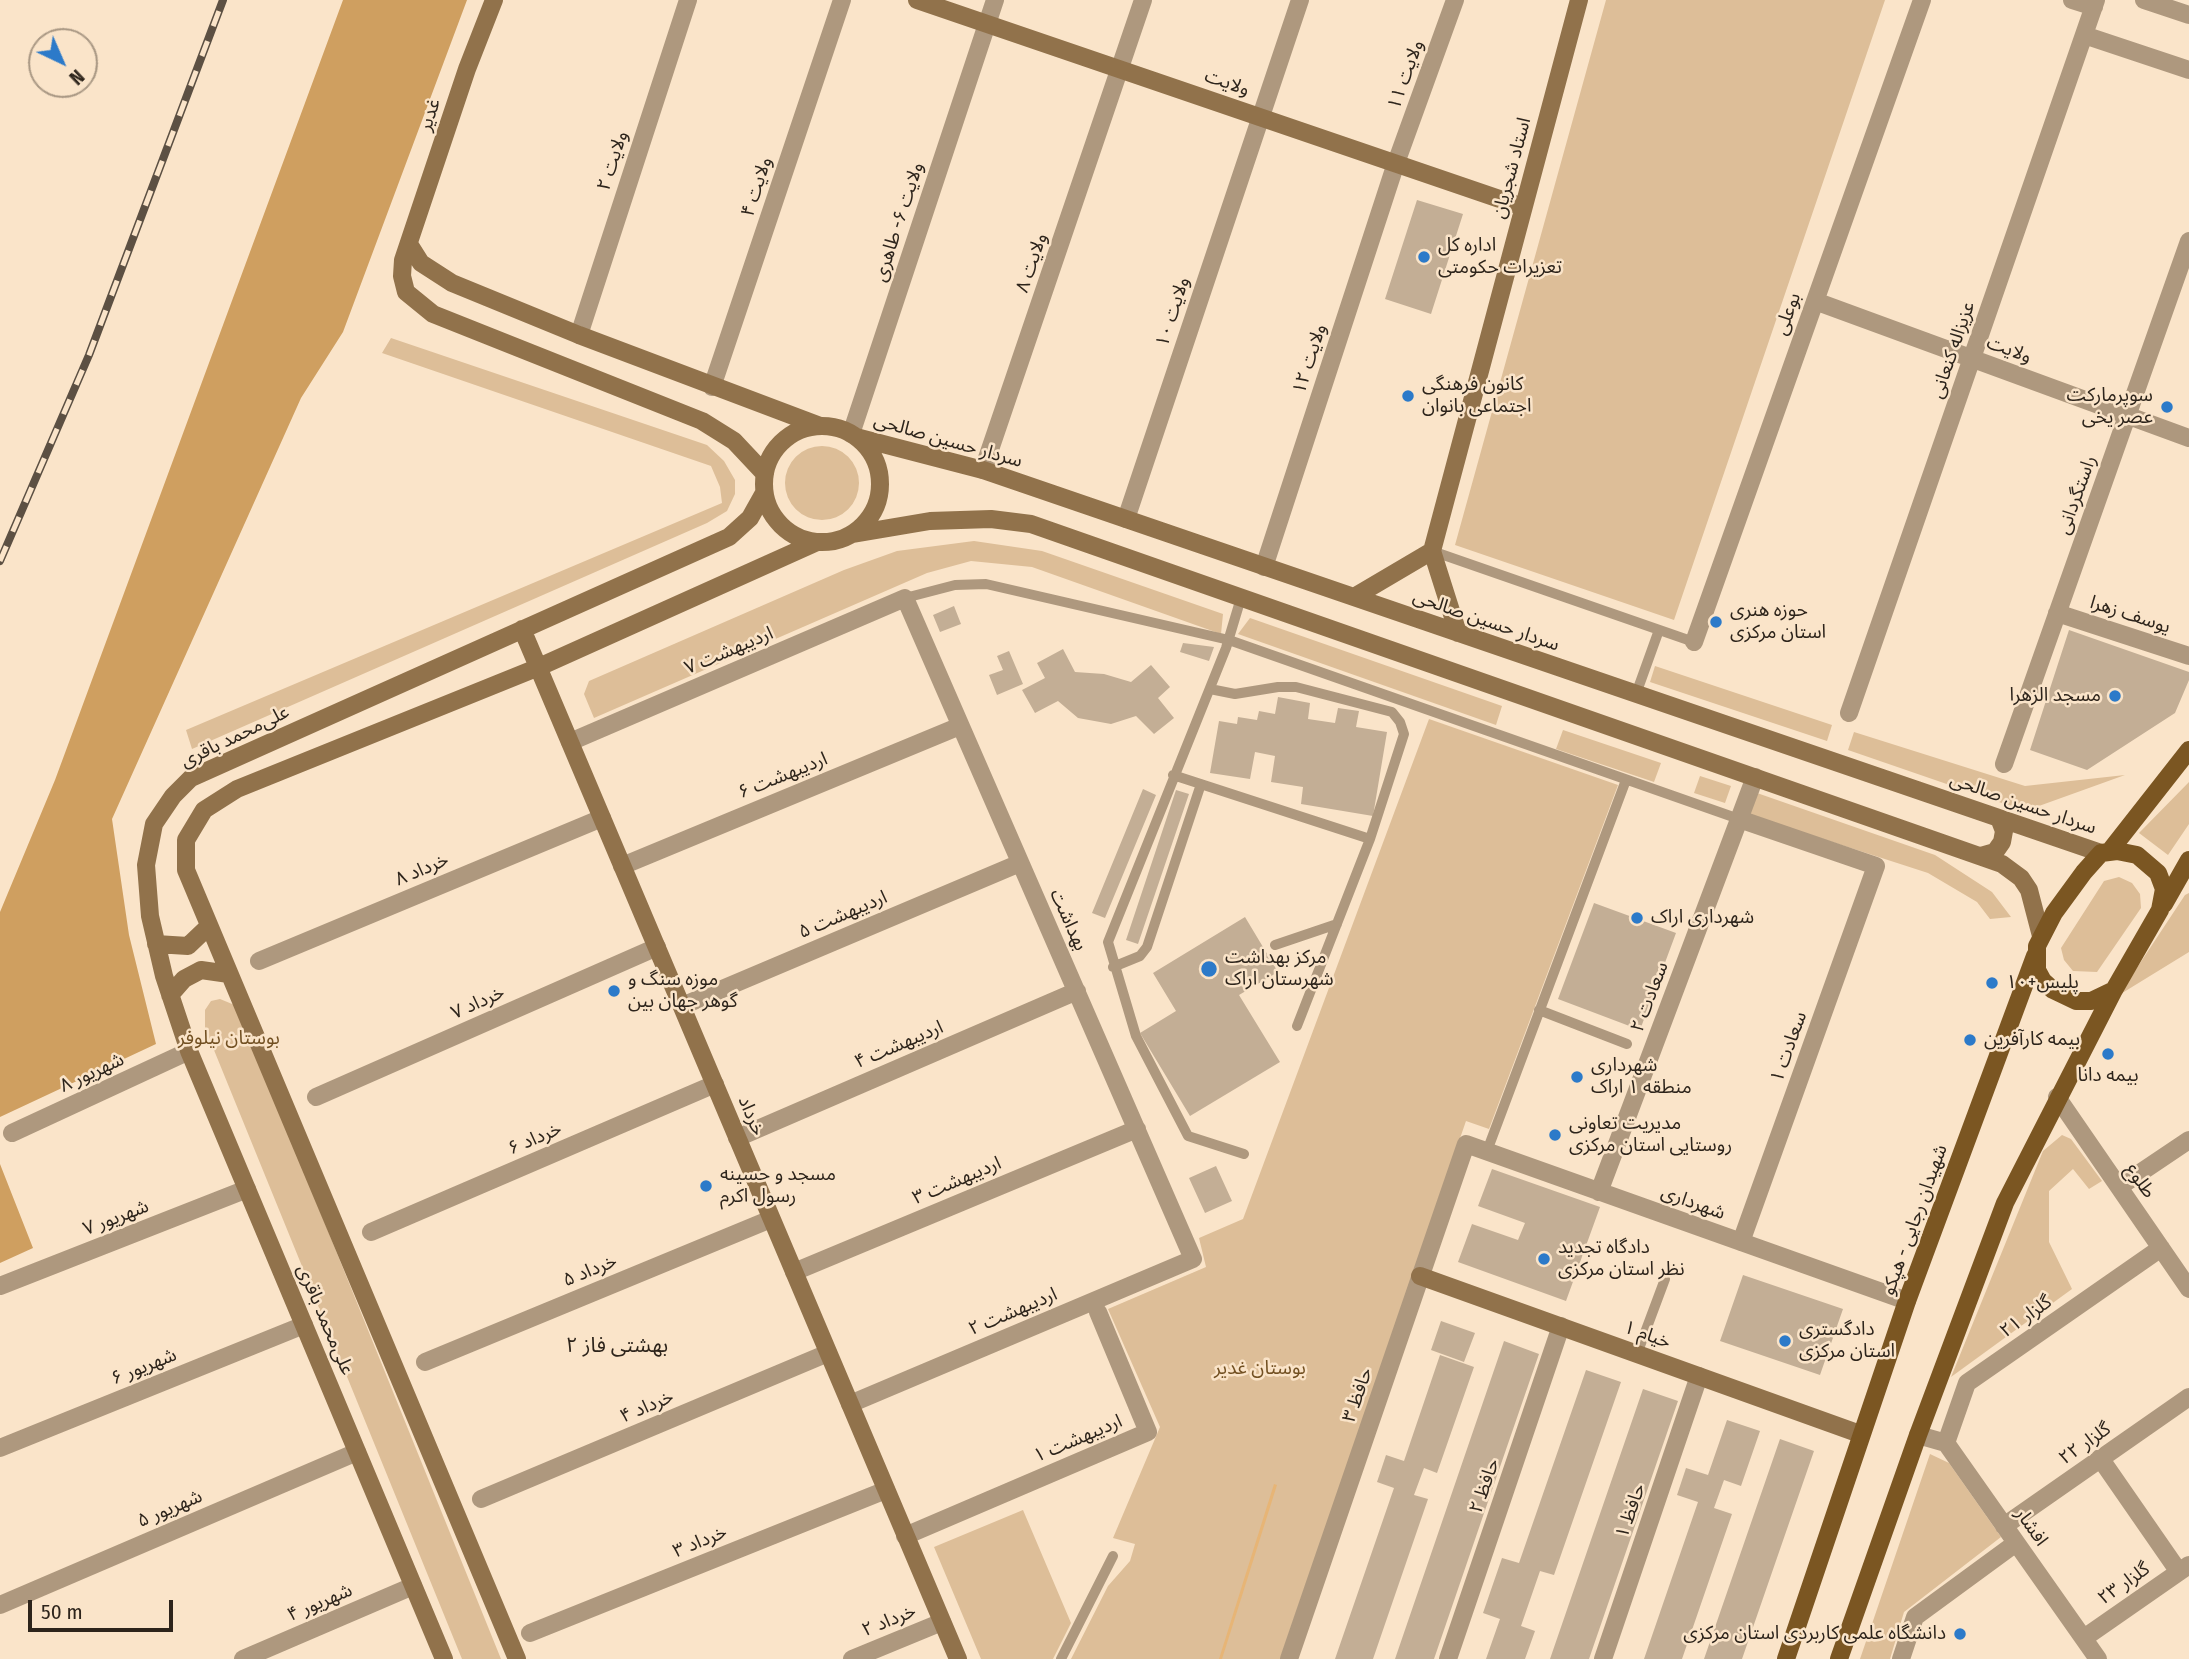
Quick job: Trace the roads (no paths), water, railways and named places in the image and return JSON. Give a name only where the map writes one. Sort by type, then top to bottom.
[{"type":"main road","name":"غدیر","points":[[409,244],[467,69],[494,0]]},
{"type":"main road","name":"ولایت","points":[[917,0],[1524,207]]},
{"type":"main road","name":"استاد شجریان","points":[[1432,551],[1578,0]]},
{"type":"main road","points":[[409,244],[421,263],[441,278],[712,387],[820,426],[853,435],[870,450],[878,467],[880,486],[872,513],[853,534]]},
{"type":"main road","points":[[409,244],[402,260],[403,284],[406,292],[423,309],[702,421],[734,441],[765,474]]},
{"type":"main road","points":[[820,426],[790,436],[770,459],[765,474],[764,493],[770,511],[782,526],[798,538],[817,542],[835,541],[853,534],[930,521],[991,519],[1031,524],[2002,864],[2021,878],[2034,903],[2040,936]]},
{"type":"main road","name":"سردار حسین صالحی","points":[[853,435],[983,470],[2105,852]]},
{"type":"main road","name":"علی‌محمد باقری","points":[[444,1659],[190,1051],[170,995],[150,916],[146,865],[154,824],[173,796],[191,778],[729,537],[750,518],[764,493]]},
{"type":"main road","points":[[517,1659],[186,870],[186,840],[204,810],[237,789],[539,667],[817,542]]},
{"type":"main road","points":[[1353,597],[1432,551],[1458,633]]},
{"type":"main road","name":"خرداد","points":[[522,629],[958,1659]]},
{"type":"main road","points":[[2114,990],[2091,1001],[2066,997],[2043,981],[2035,956],[2040,936],[2068,892],[2105,852],[2189,750]]},
{"type":"main road","points":[[1981,856],[1994,852],[2002,842],[2004,831],[1999,818]]},
{"type":"main road","points":[[2105,852],[2126,851],[2137,855],[2158,873],[2164,889],[2160,910]]},
{"type":"main road","points":[[1839,1659],[1918,1435],[2005,1203],[2114,990],[2189,860]]},
{"type":"main road","points":[[156,944],[188,946],[209,926]]},
{"type":"main road","name":"شهیدان رجایی - هپکو","points":[[1786,1659],[1907,1301],[2035,956]]},
{"type":"main road","points":[[170,995],[184,979],[201,970],[229,974]]},
{"type":"main road","name":"خیام ۱","points":[[1420,1276],[1860,1434]]},
{"type":"street","name":"ولایت ۲","points":[[579,335],[688,0]]},
{"type":"street","name":"ولایت ۴","points":[[712,387],[842,0]]},
{"type":"street","name":"ولایت ۶- طاهری","points":[[853,435],[995,0]]},
{"type":"street","name":"ولایت ۸","points":[[983,470],[1143,0]]},
{"type":"street","name":"ولایت ۱۰","points":[[1126,519],[1300,0]]},
{"type":"street","name":"ولایت ۱۱","points":[[1396,163],[1455,0]]},
{"type":"street","name":"بوعلی","points":[[1695,642],[1922,0]]},
{"type":"street","points":[[2072,0],[2095,4]]},
{"type":"street","points":[[2144,0],[2189,15]]},
{"type":"street","name":"عزیزاله کنعانی","points":[[1849,713],[2095,4]]},
{"type":"street","points":[[2084,35],[2189,70]]},
{"type":"street","name":"ولایت ۱۲","points":[[1264,567],[1396,163]]},
{"type":"street","name":"راستگردانی","points":[[2004,764],[2189,241]]},
{"type":"street","name":"ولایت","points":[[1815,301],[2189,438]]},
{"type":"street","name":"بهداشت","points":[[905,598],[1194,1259]]},
{"type":"street","name":"اردیبهشت ۷","points":[[570,742],[905,598]]},
{"type":"street","name":"یوسف زهرا","points":[[2057,613],[2189,656]]},
{"type":"street","name":"اردیبهشت ۶","points":[[622,866],[960,726]]},
{"type":"street","name":"سعادت ۲","points":[[1599,1192],[1755,777]]},
{"type":"street","name":"خرداد ۸","points":[[259,961],[602,818]]},
{"type":"street","name":"سعادت ۱","points":[[1739,819],[1876,866],[1741,1242]]},
{"type":"street","name":"اردیبهشت ۵","points":[[682,1006],[1020,863]]},
{"type":"street","name":"خرداد ۷","points":[[316,1097],[657,947]]},
{"type":"street","name":"اردیبهشت ۴","points":[[737,1138],[1077,991]]},
{"type":"street","name":"شهریور ۸","points":[[12,1133],[190,1051]]},
{"type":"street","name":"خرداد ۶","points":[[371,1232],[715,1084]]},
{"type":"street","name":"طلوع","points":[[2057,1097],[2189,1289]]},
{"type":"street","name":"اردیبهشت ۳","points":[[794,1272],[1137,1129]]},
{"type":"street","points":[[2119,1187],[2189,1140]]},
{"type":"street","name":"شهرداری","points":[[1466,1144],[1907,1301]]},
{"type":"street","name":"حافظ ۳","points":[[1289,1659],[1466,1144]]},
{"type":"street","name":"شهریور ۷","points":[[0,1286],[247,1189]]},
{"type":"street","name":"خرداد ۵","points":[[425,1362],[771,1219]]},
{"type":"street","name":"گلزار ۲۱","points":[[1946,1443],[1968,1382],[2161,1248]]},
{"type":"street","name":"اردیبهشت ۲","points":[[850,1404],[1194,1259]]},
{"type":"street","name":"اردیبهشت ۱","points":[[905,1536],[1148,1432],[1098,1312]]},
{"type":"street","name":"شهریور ۶","points":[[0,1448],[304,1325]]},
{"type":"street","name":"حافظ ۲","points":[[1448,1659],[1561,1326]]},
{"type":"street","name":"خرداد ۴","points":[[481,1499],[828,1353]]},
{"type":"street","name":"حافظ ۱","points":[[1603,1659],[1699,1376]]},
{"type":"street","name":"گلزار ۲۲","points":[[2004,1525],[2189,1396]]},
{"type":"street","points":[[1918,1435],[1946,1443]]},
{"type":"street","name":"افشار","points":[[1946,1443],[2098,1659]]},
{"type":"street","name":"شهریور ۵","points":[[0,1605],[357,1452]]},
{"type":"street","points":[[2101,1458],[2184,1568]]},
{"type":"street","name":"خرداد ۳","points":[[530,1633],[886,1490]]},
{"type":"street","points":[[1901,1659],[1915,1617],[2017,1543]]},
{"type":"street","name":"گلزار ۲۳","points":[[2084,1638],[2184,1568]]},
{"type":"street","name":"شهریور ۴","points":[[243,1659],[413,1586]]},
{"type":"street","name":"خرداد ۲","points":[[852,1659],[942,1622]]},
{"type":"lane","points":[[1432,551],[1695,642]]},
{"type":"lane","points":[[905,598],[955,585],[986,584],[1229,640],[1739,819]]},
{"type":"lane","points":[[1241,598],[1229,640],[1108,942],[1113,967],[1136,1036],[1188,1136],[1244,1154]]},
{"type":"lane","points":[[1636,694],[1659,630]]},
{"type":"lane","points":[[1210,689],[1235,694],[1296,687],[1392,712],[1400,722],[1404,734],[1370,839],[1297,1026]]},
{"type":"lane","points":[[1173,775],[1370,839]]},
{"type":"lane","points":[[1486,1151],[1626,780]]},
{"type":"lane","points":[[1113,967],[1140,956],[1147,947],[1201,784]]},
{"type":"lane","points":[[1275,945],[1336,924]]},
{"type":"lane","points":[[1539,1010],[1627,1044]]},
{"type":"lane","points":[[1637,1354],[1665,1279]]},
{"type":"lane","points":[[1061,1659],[1113,1556]]},
{"type":"railway","points":[[0,561],[89,355],[223,0]]},
{"type":"place","name":"اداره کل تعزیرات حکومتی","points":[[1424,257]]},
{"type":"place","name":"کانون فرهنگی اجتماعی بانوان","points":[[1408,396]]},
{"type":"place","name":"سوپرمارکت عصر یخی","points":[[2167,407]]},
{"type":"place","name":"حوزه هنری استان مرکزی","points":[[1716,622]]},
{"type":"place","name":"مسجد الزهرا","points":[[2115,696]]},
{"type":"place","name":"شهرداری اراک","points":[[1637,918]]},
{"type":"place","name":"مرکز بهداشت شهرستان اراک","points":[[1209,969]]},
{"type":"place","name":"پلیس+۱۰","points":[[1992,983]]},
{"type":"place","name":"موزه سنگ و گوهر جهان بین","points":[[614,991]]},
{"type":"place","name":"بیمه کارآفرین","points":[[1970,1040]]},
{"type":"place","name":"بیمه دانا","points":[[2108,1054]]},
{"type":"place","name":"شهرداری منطقه ۱ اراک","points":[[1577,1077]]},
{"type":"place","name":"مدیریت تعاونی روستایی استان مرکزی","points":[[1555,1135]]},
{"type":"place","name":"مسجد و حسینه رسول اکرم","points":[[706,1186]]},
{"type":"place","name":"دادگاه تجدید نظر استان مرکزی","points":[[1544,1259]]},
{"type":"place","name":"دادگستری استان مرکزی","points":[[1785,1341]]},
{"type":"place","name":"دانشگاه علمی کاربردی استان مرکزی","points":[[1960,1634]]},
{"type":"district","name":"بهشتی فاز ۲","points":[[617,1346]]},
{"type":"park label","name":"بوستان نیلوفر","points":[[229,1039]]},
{"type":"park label","name":"بوستان غدیر","points":[[1260,1369]]}]
